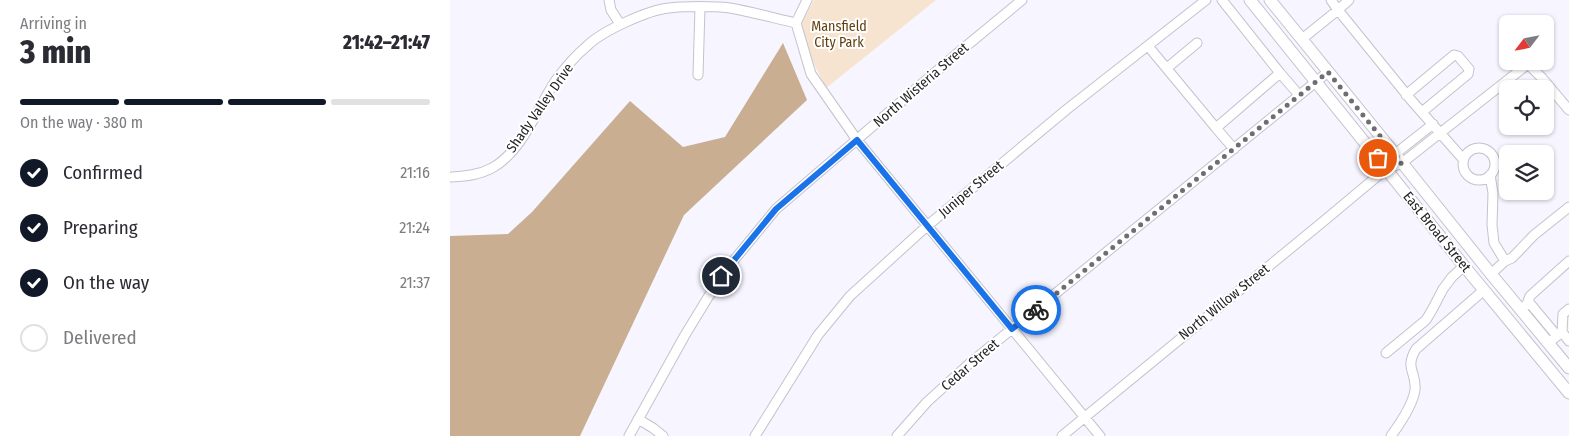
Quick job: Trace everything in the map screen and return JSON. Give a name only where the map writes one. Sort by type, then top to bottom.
[{"type":"main road","name":"East Broad Street","points":[[1250,0],[1569,393]]},
{"type":"main road","name":"East Broad Street","points":[[1270,0],[1491,274],[1556,337],[1569,368]]},
{"type":"main road","points":[[1536,353],[1556,337]]},
{"type":"street","points":[[609,0],[611,10],[620,24]]},
{"type":"street","points":[[807,0],[796,24],[811,74],[857,140],[1100,436]]},
{"type":"street","name":"North Wisteria Street","points":[[629,436],[684,335],[721,276],[776,209],[1022,0]]},
{"type":"street","name":"Juniper Street","points":[[755,436],[818,335],[850,296],[927,226],[1066,110],[1206,0]]},
{"type":"street","points":[[1222,0],[1299,95]]},
{"type":"street","points":[[1331,0],[1406,95],[1463,159]]},
{"type":"street","points":[[1302,39],[1349,0]]},
{"type":"street","name":"Shady Valley Drive","points":[[452,177],[478,175],[493,167],[510,154],[557,79],[570,63],[588,44],[620,24],[657,10],[700,8],[730,4],[796,24]]},
{"type":"street","points":[[698,75],[700,8]]},
{"type":"street","points":[[1167,68],[1197,43]]},
{"type":"street","points":[[1148,46],[1234,148]]},
{"type":"street","points":[[1406,95],[1454,55],[1458,56],[1469,69],[1468,74],[1422,112]]},
{"type":"street","points":[[1399,158],[1440,133],[1528,64],[1569,110]]},
{"type":"street","name":"Cedar Street","points":[[897,436],[927,402],[970,363],[1328,72]]},
{"type":"street","points":[[1216,128],[1280,73]]},
{"type":"street","points":[[1399,158],[1433,124]]},
{"type":"street","points":[[1479,147],[1489,151],[1495,160],[1495,166],[1490,175],[1481,180],[1471,178],[1464,170],[1463,159],[1465,154],[1479,147]]},
{"type":"street","name":"North Willow Street","points":[[1062,436],[1399,158]]},
{"type":"street","points":[[1490,175],[1493,193],[1492,226],[1494,243],[1505,261]]},
{"type":"street","points":[[1491,274],[1505,261],[1512,258],[1534,235],[1569,207]]},
{"type":"street","points":[[1524,305],[1530,296],[1569,261]]},
{"type":"street","points":[[1386,353],[1426,320],[1443,289],[1464,266]]},
{"type":"street","points":[[1391,436],[1412,400],[1415,388],[1410,366],[1416,349],[1484,290]]},
{"type":"street","points":[[1569,309],[1563,314],[1556,337],[1569,341]]},
{"type":"street","points":[[638,419],[663,436]]},
{"type":"green space","name":"Mansfield City Park","points":[[814,0],[936,0],[826,88],[808,52],[801,24]]},
{"type":"shaded area","points":[[783,43],[807,100],[684,215],[580,436],[450,436],[450,236],[508,234],[532,212],[630,101],[683,147],[725,137]]},
{"type":"way so far","points":[[1036,310],[1328,72],[1402,163],[1386,169],[1378,158]]},
{"type":"route","points":[[721,276],[776,209],[857,140],[1012,329],[1036,310]]}]
